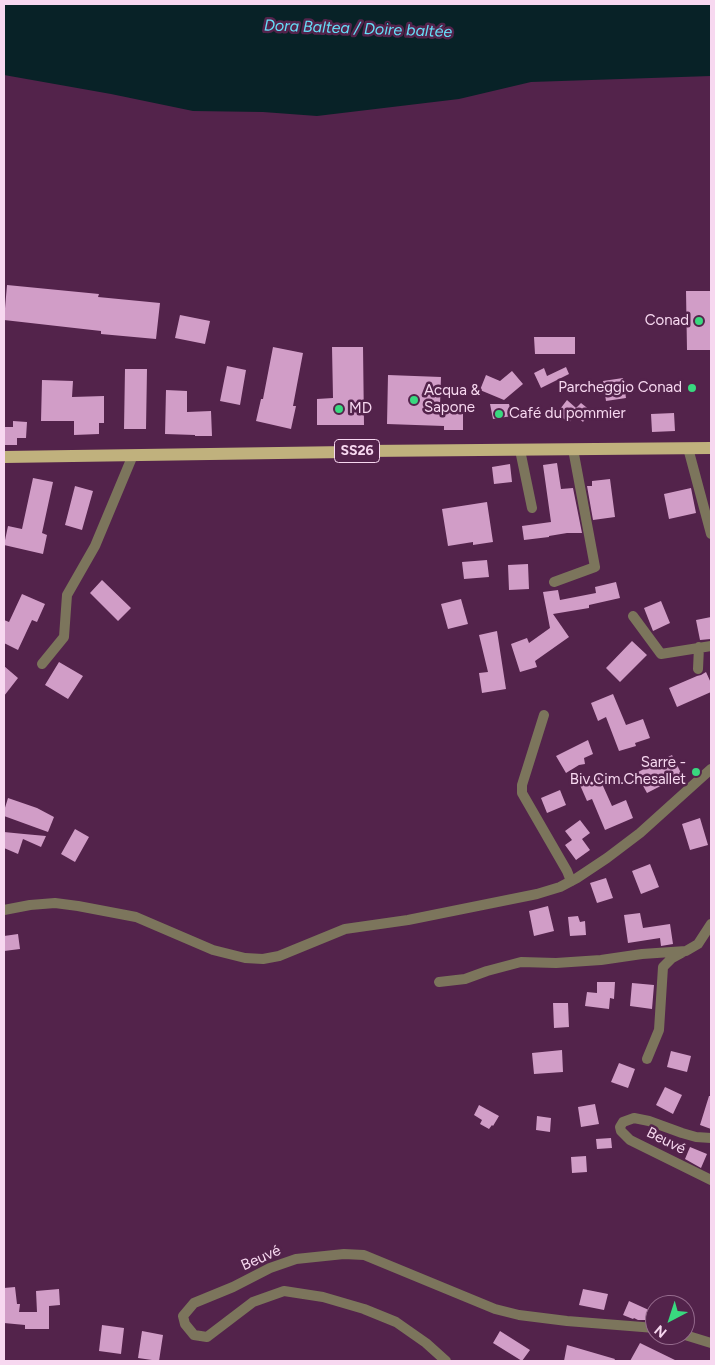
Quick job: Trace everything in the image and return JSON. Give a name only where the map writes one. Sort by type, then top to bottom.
[{"type":"main road","name":"SS26","points":[[4,458],[347,452],[365,450],[711,448]]},
{"type":"street","points":[[688,448],[711,534]]},
{"type":"street","points":[[554,582],[595,568],[573,449]]},
{"type":"street","points":[[520,450],[532,508]]},
{"type":"street","points":[[42,664],[64,637],[67,594],[95,546],[133,455]]},
{"type":"street","points":[[633,616],[661,654],[711,646]]},
{"type":"street","points":[[698,669],[700,647]]},
{"type":"street","points":[[544,715],[522,785],[522,793],[563,863],[571,882]]},
{"type":"street","points":[[4,910],[55,903],[98,910],[136,917],[213,950],[245,958],[263,959],[279,956],[345,929],[408,920],[537,894],[560,887],[571,882],[607,858],[640,833],[711,769]]},
{"type":"street","points":[[647,1059],[659,1030],[663,967],[672,958],[698,944],[711,924]]},
{"type":"street","points":[[439,982],[465,979],[521,962],[556,963],[601,960],[642,954],[686,951]]},
{"type":"street","name":"Beuvé","points":[[711,1138],[689,1135],[649,1121],[634,1118],[623,1122],[620,1127],[621,1131],[630,1140],[711,1180]]},
{"type":"street","name":"Beuvé","points":[[446,1361],[426,1343],[396,1322],[364,1309],[323,1297],[284,1291],[253,1302],[208,1337],[194,1335],[184,1324],[183,1316],[194,1303],[233,1287],[270,1268],[296,1259],[344,1254],[364,1255],[495,1309],[519,1315],[645,1327]]},
{"type":"street","points":[[695,1338],[711,1343]]},
{"type":"water","name":"Dora Baltea / Doire baltée","points":[[4,4],[711,4],[711,76],[531,82],[459,99],[317,116],[263,112],[193,111],[4,75]]},
{"type":"building","points":[[7,285],[99,294],[98,297],[160,303],[156,339],[101,334],[101,331],[4,320]]},
{"type":"building","name":"Conad","points":[[686,291],[711,291],[711,350],[687,350]]},
{"type":"building","points":[[180,315],[210,321],[205,344],[175,338]]},
{"type":"building","points":[[534,337],[575,337],[575,354],[535,354]]},
{"type":"building","points":[[273,347],[303,353],[293,406],[296,406],[291,429],[256,421],[261,399],[263,399]]},
{"type":"building","points":[[332,347],[363,347],[364,425],[317,425],[317,399],[333,398]]},
{"type":"building","points":[[227,366],[246,370],[240,405],[220,401]]},
{"type":"building","points":[[566,367],[569,374],[541,388],[534,373],[544,368],[547,376]]},
{"type":"building","points":[[125,369],[147,369],[146,429],[124,429]]},
{"type":"building","points":[[512,371],[523,384],[504,400],[480,390],[486,375],[500,381]]},
{"type":"building","name":"Acqua & Sapone","points":[[388,375],[441,377],[440,405],[463,404],[463,430],[444,430],[444,426],[387,424]]},
{"type":"building","points":[[623,378],[626,398],[606,401],[603,381]]},
{"type":"building","points":[[42,380],[73,381],[72,397],[104,396],[104,423],[99,423],[99,434],[74,435],[74,421],[41,421]]},
{"type":"building","points":[[166,390],[187,391],[187,412],[211,411],[212,436],[165,434]]},
{"type":"building","points":[[567,400],[576,408],[581,403],[591,411],[583,422],[575,415],[569,423],[557,413]]},
{"type":"building","points":[[490,404],[509,404],[512,416],[493,419]]},
{"type":"building","points":[[674,413],[675,431],[652,432],[651,414]]},
{"type":"building","points":[[13,421],[27,422],[26,438],[17,438],[17,445],[4,445],[4,427],[13,427]]},
{"type":"building","points":[[557,463],[561,489],[573,488],[582,533],[567,533],[524,540],[522,526],[551,522],[543,465]]},
{"type":"building","points":[[510,464],[512,482],[494,484],[492,467]]},
{"type":"building","points":[[33,478],[53,482],[42,533],[47,535],[43,554],[4,545],[8,526],[22,529]]},
{"type":"building","points":[[610,479],[615,517],[593,520],[587,486],[592,486],[592,481]]},
{"type":"building","points":[[75,486],[93,491],[82,530],[65,525]]},
{"type":"building","points":[[691,488],[696,513],[669,519],[664,494]]},
{"type":"building","points":[[487,502],[493,542],[473,545],[473,542],[448,546],[442,509]]},
{"type":"building","points":[[487,560],[489,577],[464,579],[462,562]]},
{"type":"building","points":[[528,564],[529,589],[509,590],[508,565]]},
{"type":"building","points":[[102,580],[131,608],[118,621],[90,593]]},
{"type":"building","points":[[616,582],[620,598],[589,605],[589,608],[553,614],[569,637],[535,661],[537,667],[520,672],[511,644],[527,638],[529,643],[550,628],[543,592],[558,590],[560,600],[596,593],[595,587]]},
{"type":"building","points":[[22,594],[45,604],[37,622],[32,620],[18,650],[4,643],[4,620],[9,622]]},
{"type":"building","points":[[461,599],[468,624],[448,629],[441,604]]},
{"type":"building","points":[[661,601],[670,623],[653,631],[644,608]]},
{"type":"building","points":[[711,617],[711,639],[700,640],[696,620]]},
{"type":"building","points":[[497,631],[506,689],[482,693],[479,673],[488,672],[479,635]]},
{"type":"building","points":[[632,641],[647,655],[620,682],[606,668]]},
{"type":"building","points":[[59,662],[83,676],[68,699],[45,685]]},
{"type":"building","points":[[4,666],[18,678],[4,696]]},
{"type":"building","points":[[706,672],[711,683],[711,692],[677,707],[669,688]]},
{"type":"building","points":[[613,694],[626,725],[643,719],[650,738],[635,743],[636,746],[619,751],[606,717],[598,721],[591,703]]},
{"type":"building","points":[[588,740],[593,754],[584,758],[585,764],[579,765],[566,773],[556,756]]},
{"type":"building","points":[[672,755],[682,775],[647,793],[636,773]]},
{"type":"building","points":[[599,777],[612,806],[626,800],[633,818],[605,830],[592,799],[587,801],[580,785]]},
{"type":"building","points":[[560,790],[566,805],[547,813],[541,798]]},
{"type":"building","points":[[8,798],[37,808],[54,817],[48,832],[4,816]]},
{"type":"building","points":[[700,818],[708,845],[690,850],[682,824]]},
{"type":"building","points":[[580,820],[590,833],[582,839],[590,850],[576,860],[565,845],[572,840],[565,831]]},
{"type":"building","points":[[75,829],[89,837],[75,862],[61,854]]},
{"type":"building","points":[[4,832],[46,836],[41,847],[23,839],[18,854],[4,848]]},
{"type":"building","points":[[650,864],[659,887],[641,894],[632,871]]},
{"type":"building","points":[[606,878],[613,898],[597,903],[590,883]]},
{"type":"building","points":[[548,906],[554,931],[534,936],[529,911]]},
{"type":"building","points":[[640,913],[643,928],[670,924],[673,944],[661,946],[660,938],[628,943],[624,915]]},
{"type":"building","points":[[578,916],[580,922],[585,921],[586,935],[570,936],[568,917]]},
{"type":"building","points":[[18,934],[20,949],[4,951],[4,936]]},
{"type":"building","points":[[597,982],[615,982],[614,999],[610,998],[609,1009],[585,1006],[587,992],[597,993]]},
{"type":"building","points":[[632,983],[654,985],[652,1009],[630,1006]]},
{"type":"building","points":[[553,1003],[568,1003],[569,1027],[554,1028]]},
{"type":"building","points":[[562,1050],[563,1072],[534,1074],[532,1053]]},
{"type":"building","points":[[671,1051],[691,1056],[687,1072],[667,1067]]},
{"type":"building","points":[[619,1063],[635,1069],[628,1088],[611,1082]]},
{"type":"building","points":[[665,1087],[682,1095],[673,1114],[656,1105]]},
{"type":"building","points":[[709,1096],[711,1096],[711,1129],[700,1125]]},
{"type":"building","points":[[595,1104],[599,1124],[581,1127],[578,1107]]},
{"type":"building","points":[[479,1105],[499,1116],[489,1129],[480,1124],[482,1120],[474,1115]]},
{"type":"building","points":[[537,1116],[551,1118],[550,1132],[536,1130]]},
{"type":"building","points":[[611,1138],[612,1148],[597,1149],[596,1139]]},
{"type":"building","points":[[690,1147],[707,1154],[701,1168],[685,1159]]},
{"type":"building","points":[[586,1156],[587,1172],[572,1173],[571,1157]]},
{"type":"building","points":[[15,1287],[17,1304],[20,1304],[19,1312],[37,1312],[36,1291],[59,1289],[60,1305],[49,1306],[49,1329],[25,1329],[25,1325],[4,1323],[4,1288]]},
{"type":"building","points":[[583,1289],[608,1294],[604,1310],[579,1305]]},
{"type":"building","points":[[629,1301],[645,1308],[645,1320],[633,1319],[623,1315]]},
{"type":"building","points":[[102,1325],[124,1328],[121,1354],[99,1351]]},
{"type":"building","points":[[142,1331],[163,1335],[159,1361],[138,1358]]},
{"type":"building","points":[[500,1331],[530,1350],[522,1361],[493,1343]]},
{"type":"building","points":[[640,1343],[677,1361],[630,1361]]},
{"type":"building","points":[[567,1345],[615,1359],[614,1361],[564,1361]]},
{"type":"place","name":"Conad","points":[[699,321]]},
{"type":"place","name":"Parcheggio Conad","points":[[692,388]]},
{"type":"place","name":"Acqua & Sapone","points":[[414,400]]},
{"type":"place","name":"MD","points":[[339,409]]},
{"type":"place","name":"Café du pommier","points":[[499,414]]},
{"type":"place","name":"Sarre - Biv.Cim.Chesallet","points":[[696,772]]}]
